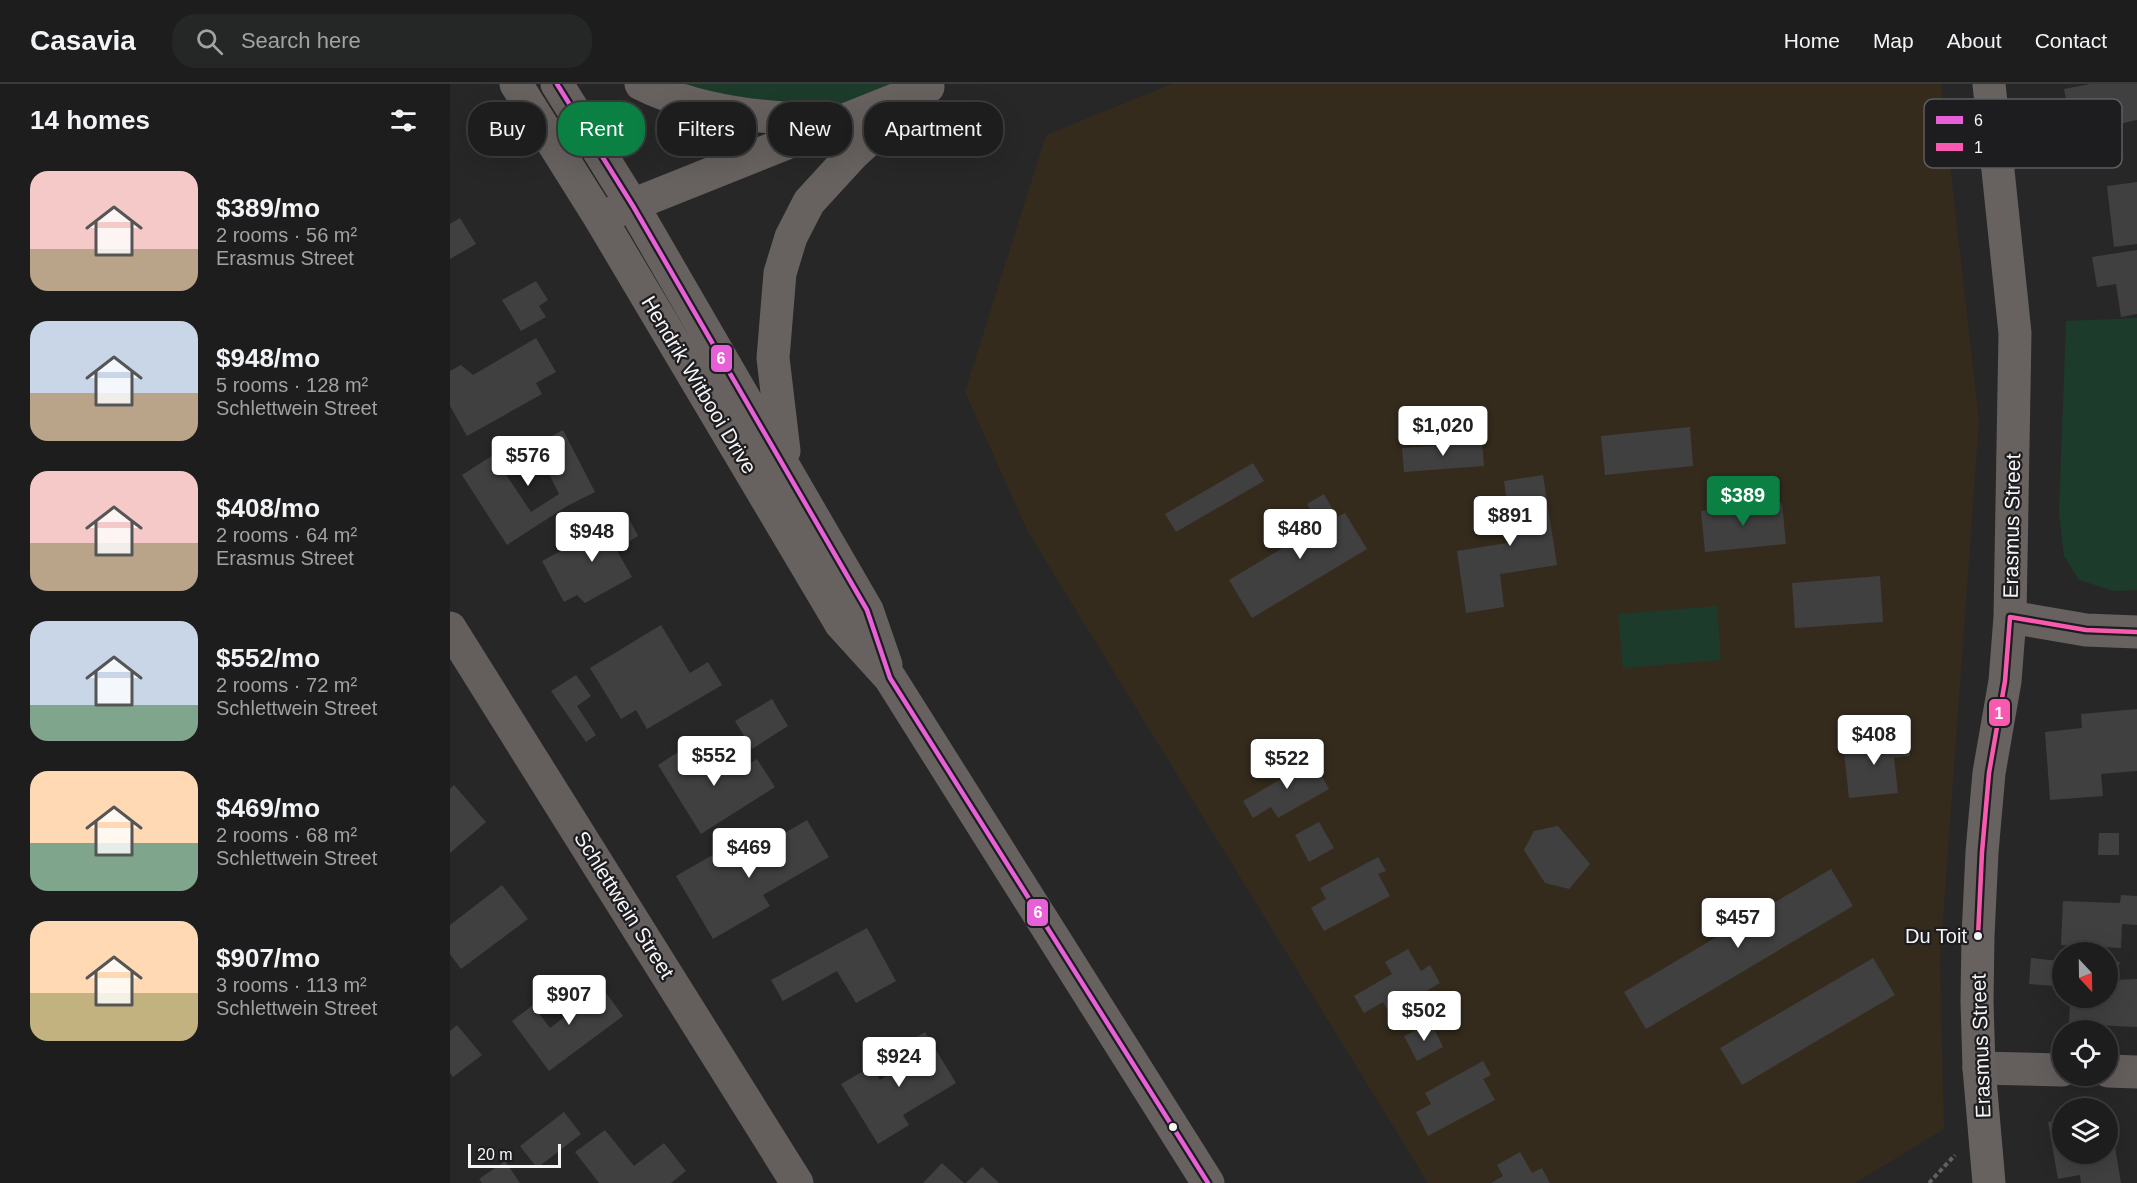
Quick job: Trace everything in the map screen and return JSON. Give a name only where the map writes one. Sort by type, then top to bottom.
[{"type":"main road","name":"Hendrik Witbooi Drive","points":[[516,84],[600,218],[841,624],[891,678],[1208,1183]]},
{"type":"main road","name":"Hendrik Witbooi Drive","points":[[557,84],[633,206],[867,610],[891,678]]},
{"type":"main road","points":[[641,84],[657,92],[722,111],[768,116]]},
{"type":"main road","name":"Erasmus Street","points":[[1989,84],[1991,99]]},
{"type":"main road","points":[[852,117],[930,85]]},
{"type":"main road","points":[[787,470],[777,405],[773,358],[780,273],[791,237],[809,202],[816,194],[853,154],[930,85]]},
{"type":"main road","points":[[600,218],[768,151]]},
{"type":"main road","name":"Erasmus Street","points":[[1989,1183],[1979,1068],[1977,1001],[1982,852],[1989,773],[2005,681],[2010,616],[2014,459],[2015,333],[1998,168]]},
{"type":"main road","points":[[2010,616],[2086,630],[2137,632]]},
{"type":"street","name":"Schlettwein Street","points":[[450,628],[797,1183]]},
{"type":"street","points":[[1979,1068],[2052,1070]]},
{"type":"street","points":[[2118,1071],[2137,1072]]},
{"type":"shaded area","points":[[1172,84],[1941,84],[1943,99],[1924,99],[1924,168],[1950,168],[1979,421],[1940,961],[1944,1129],[1855,1183],[1428,1183],[1028,532],[965,392],[1046,135]]},
{"type":"green space","points":[[641,84],[933,84],[888,102],[864,102],[864,112],[852,117],[852,102],[768,102],[768,107],[756,104],[756,102],[742,102]]},
{"type":"green space","points":[[2137,318],[2137,590],[2114,591],[2079,580],[2064,556],[2059,514],[2066,321]]},
{"type":"green space","points":[[1717,606],[1721,660],[1623,668],[1618,614]]},
{"type":"building","points":[[2090,84],[2137,84],[2137,120],[2122,123],[2122,99],[2066,99],[2064,89]]},
{"type":"building","points":[[2137,182],[2137,244],[2114,247],[2107,186]]},
{"type":"building","points":[[460,218],[476,244],[450,259],[450,224]]},
{"type":"building","points":[[2137,250],[2137,314],[2121,317],[2116,284],[2097,287],[2092,257]]},
{"type":"building","points":[[536,281],[548,300],[539,306],[546,317],[521,331],[502,300]]},
{"type":"building","points":[[536,338],[556,372],[536,383],[542,394],[467,436],[450,406],[450,371],[461,365],[473,375]]},
{"type":"building","points":[[1690,427],[1693,466],[1605,475],[1601,436]]},
{"type":"building","points":[[563,430],[595,492],[567,506],[507,545],[462,475],[504,448],[516,466],[505,473],[531,512],[559,494],[535,445]]},
{"type":"building","points":[[1482,442],[1484,466],[1404,472],[1402,448]]},
{"type":"building","points":[[1253,463],[1264,481],[1176,532],[1165,514]]},
{"type":"building","points":[[1543,475],[1557,565],[1500,574],[1504,607],[1466,613],[1457,551],[1513,542],[1504,481]]},
{"type":"building","points":[[1324,494],[1337,517],[1345,513],[1367,549],[1252,618],[1229,580],[1319,526],[1307,504]]},
{"type":"building","points":[[1782,503],[1786,544],[1705,552],[1701,511]]},
{"type":"building","points":[[627,515],[638,536],[616,549],[632,577],[585,603],[577,595],[564,602],[542,561]]},
{"type":"building","points":[[1880,576],[1883,622],[1795,628],[1792,583]]},
{"type":"building","points":[[661,625],[690,673],[708,662],[722,685],[647,729],[636,710],[621,719],[590,668]]},
{"type":"building","points":[[576,675],[591,696],[577,706],[596,735],[586,742],[551,691]]},
{"type":"building","points":[[772,699],[788,726],[752,749],[735,721]]},
{"type":"building","points":[[2137,709],[2137,771],[2101,774],[2103,796],[2050,800],[2045,732],[2082,728],[2081,714]]},
{"type":"building","points":[[1908,736],[1910,756],[1894,758],[1898,793],[1849,798],[1843,743]]},
{"type":"building","points":[[689,745],[708,775],[735,759],[741,769],[757,759],[775,787],[701,834],[658,765]]},
{"type":"building","points":[[1297,755],[1310,776],[1319,771],[1329,789],[1278,818],[1271,807],[1253,818],[1243,801],[1281,779],[1274,768]]},
{"type":"building","points":[[454,785],[486,822],[450,853],[450,789]]},
{"type":"building","points":[[807,820],[829,857],[763,895],[770,906],[713,939],[676,876],[716,853],[725,868]]},
{"type":"building","points":[[1319,822],[1334,848],[1309,862],[1295,835]]},
{"type":"building","points":[[1558,826],[1590,864],[1569,889],[1545,883],[1524,850],[1534,831]]},
{"type":"building","points":[[2099,833],[2119,833],[2119,855],[2098,855]]},
{"type":"building","points":[[1378,857],[1386,871],[1378,874],[1390,896],[1324,931],[1311,908],[1326,899],[1320,888]]},
{"type":"building","points":[[1831,869],[1853,906],[1646,1029],[1624,992]]},
{"type":"building","points":[[502,885],[528,919],[461,969],[450,954],[450,925]]},
{"type":"building","points":[[2121,895],[2137,896],[2137,925],[2122,924],[2121,948],[2118,948],[2118,942],[2061,942],[2063,901],[2120,903]]},
{"type":"building","points":[[867,928],[896,981],[856,1003],[837,971],[783,1001],[771,980]]},
{"type":"building","points":[[1408,949],[1421,971],[1430,965],[1440,983],[1389,1013],[1383,1002],[1364,1013],[1354,996],[1392,974],[1385,962]]},
{"type":"building","points":[[1873,958],[1895,995],[1742,1085],[1720,1048]]},
{"type":"building","points":[[2031,958],[2052,960],[2052,986],[2029,984]]},
{"type":"building","points":[[595,978],[623,1016],[549,1071],[512,1021],[533,1005],[550,1028],[583,1003],[575,993]]},
{"type":"building","points":[[2137,979],[2137,1027],[2118,1026],[2118,1020],[2069,1020],[2070,1008],[2118,1008],[2118,980]]},
{"type":"building","points":[[1431,1023],[1443,1047],[1417,1061],[1404,1036]]},
{"type":"building","points":[[457,1025],[482,1055],[453,1077],[450,1073],[450,1031]]},
{"type":"building","points":[[925,1032],[956,1083],[903,1115],[909,1125],[878,1144],[841,1084],[872,1066],[880,1080],[901,1067],[892,1052]]},
{"type":"building","points":[[1483,1061],[1491,1075],[1483,1079],[1495,1100],[1428,1136],[1416,1112],[1431,1104],[1425,1093]]},
{"type":"building","points":[[564,1112],[581,1134],[537,1168],[520,1146]]},
{"type":"building","points":[[2052,1121],[2052,1145],[2048,1122]]},
{"type":"building","points":[[605,1130],[634,1166],[664,1143],[686,1171],[671,1183],[599,1183],[575,1152]]},
{"type":"building","points":[[1520,1152],[1532,1173],[1542,1168],[1550,1183],[1491,1183],[1503,1176],[1497,1165]]},
{"type":"building","points":[[505,1161],[520,1183],[482,1183],[479,1179]]},
{"type":"building","points":[[942,1163],[964,1183],[923,1183]]},
{"type":"building","points":[[2055,1164],[2118,1164],[2121,1183],[2081,1183],[2080,1175],[2058,1179]]},
{"type":"building","points":[[982,1167],[999,1183],[966,1183]]},
{"type":"transit line","name":"6","points":[[557,84],[633,206],[867,610],[890,678],[1208,1183]]},
{"type":"transit line","name":"1","points":[[1978,936],[1989,773],[2005,681],[2010,617],[2086,630],[2137,632]]},
{"type":"place","name":"Du Toit","points":[[1978,936]]}]
